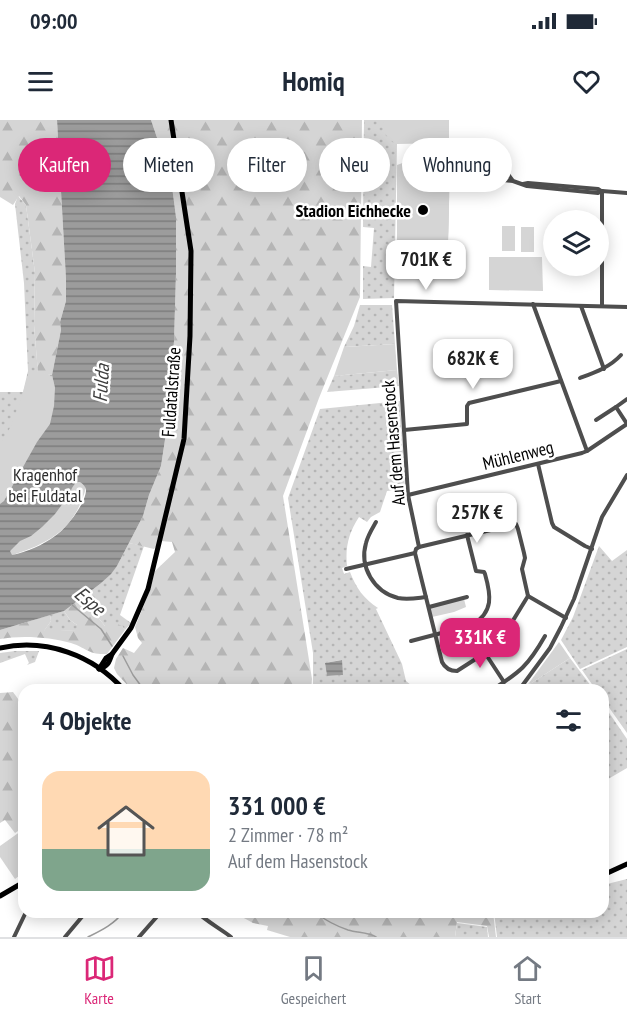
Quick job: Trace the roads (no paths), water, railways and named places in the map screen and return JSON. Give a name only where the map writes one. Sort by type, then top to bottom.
[{"type":"main road","name":"Fuldatalstraße","points":[[109,664],[112,654],[131,628],[148,589],[184,439],[190,336],[191,251],[171,120]]},
{"type":"main road","points":[[0,648],[38,645],[77,655],[118,684]]},
{"type":"main road","name":"Fuldatalstraße","points":[[99,669],[106,658],[112,654]]},
{"type":"main road","points":[[99,669],[109,664],[115,681]]},
{"type":"main road","points":[[609,872],[627,864]]},
{"type":"main road","points":[[0,896],[18,886]]},
{"type":"street","points":[[513,182],[504,169],[491,168],[489,175],[493,179],[527,186],[598,193],[602,191],[627,193]]},
{"type":"street","points":[[602,191],[602,306]]},
{"type":"street","name":"Auf dem Hasenstock","points":[[419,547],[408,495],[396,301],[533,304]]},
{"type":"street","points":[[587,451],[533,304],[627,307]]},
{"type":"street","points":[[580,306],[604,369]]},
{"type":"street","points":[[580,378],[604,369],[621,355]]},
{"type":"street","points":[[404,430],[467,424],[469,403],[561,381]]},
{"type":"street","points":[[596,420],[627,399]]},
{"type":"street","points":[[616,407],[627,424]]},
{"type":"street","name":"Mühlenweg","points":[[408,495],[587,451],[627,424]]},
{"type":"street","points":[[538,464],[552,523],[592,549]]},
{"type":"street","points":[[523,684],[549,648],[566,618],[602,516],[627,475]]},
{"type":"street","points":[[376,522],[366,541],[364,556],[368,574],[379,589],[397,598],[426,597]]},
{"type":"street","points":[[513,524],[517,526],[525,558],[522,569],[528,596],[501,640],[485,653],[454,671],[448,669],[442,662],[415,553],[419,547],[513,524]]},
{"type":"street","points":[[411,641],[472,625],[479,621],[488,607],[490,596],[486,578],[484,572],[476,571],[467,535]]},
{"type":"street","points":[[346,569],[415,553]]},
{"type":"street","points":[[528,596],[566,618]]},
{"type":"street","points":[[429,607],[467,597]]},
{"type":"street","points":[[501,684],[526,665],[545,636]]},
{"type":"street","points":[[485,653],[504,682]]},
{"type":"street","points":[[14,937],[23,918]]},
{"type":"street","points":[[64,937],[81,918]]},
{"type":"street","points":[[139,937],[156,918]]},
{"type":"street","points":[[204,918],[231,937]]},
{"type":"water","name":"Fulda","points":[[57,120],[151,120],[157,138],[123,138],[123,192],[173,192],[176,217],[174,341],[168,420],[161,466],[143,516],[111,574],[64,611],[0,630],[0,504],[4,501],[37,442],[50,424],[55,388],[52,375],[61,330],[60,322],[66,301],[61,192],[111,192],[111,138],[58,138]],"holes":[[[76,482],[84,485],[86,489],[80,508],[65,528],[40,545],[12,555],[10,551],[20,541],[31,536],[55,514]]]},
{"type":"water","points":[[342,660],[343,675],[327,676],[325,663]]},
{"type":"waterway","name":"Espe","points":[[71,604],[101,629],[112,646]]},
{"type":"waterway","name":"Espe","points":[[123,656],[140,684]]},
{"type":"waterway","name":"Espe","points":[[88,937],[112,924],[118,918]]},
{"type":"waterway","points":[[324,918],[352,931],[376,937]]},
{"type":"place","name":"Stadion Eichhecke","points":[[423,210]]},
{"type":"park label","name":"Kragenhof bei Fuldatal","points":[[45,484]]}]
